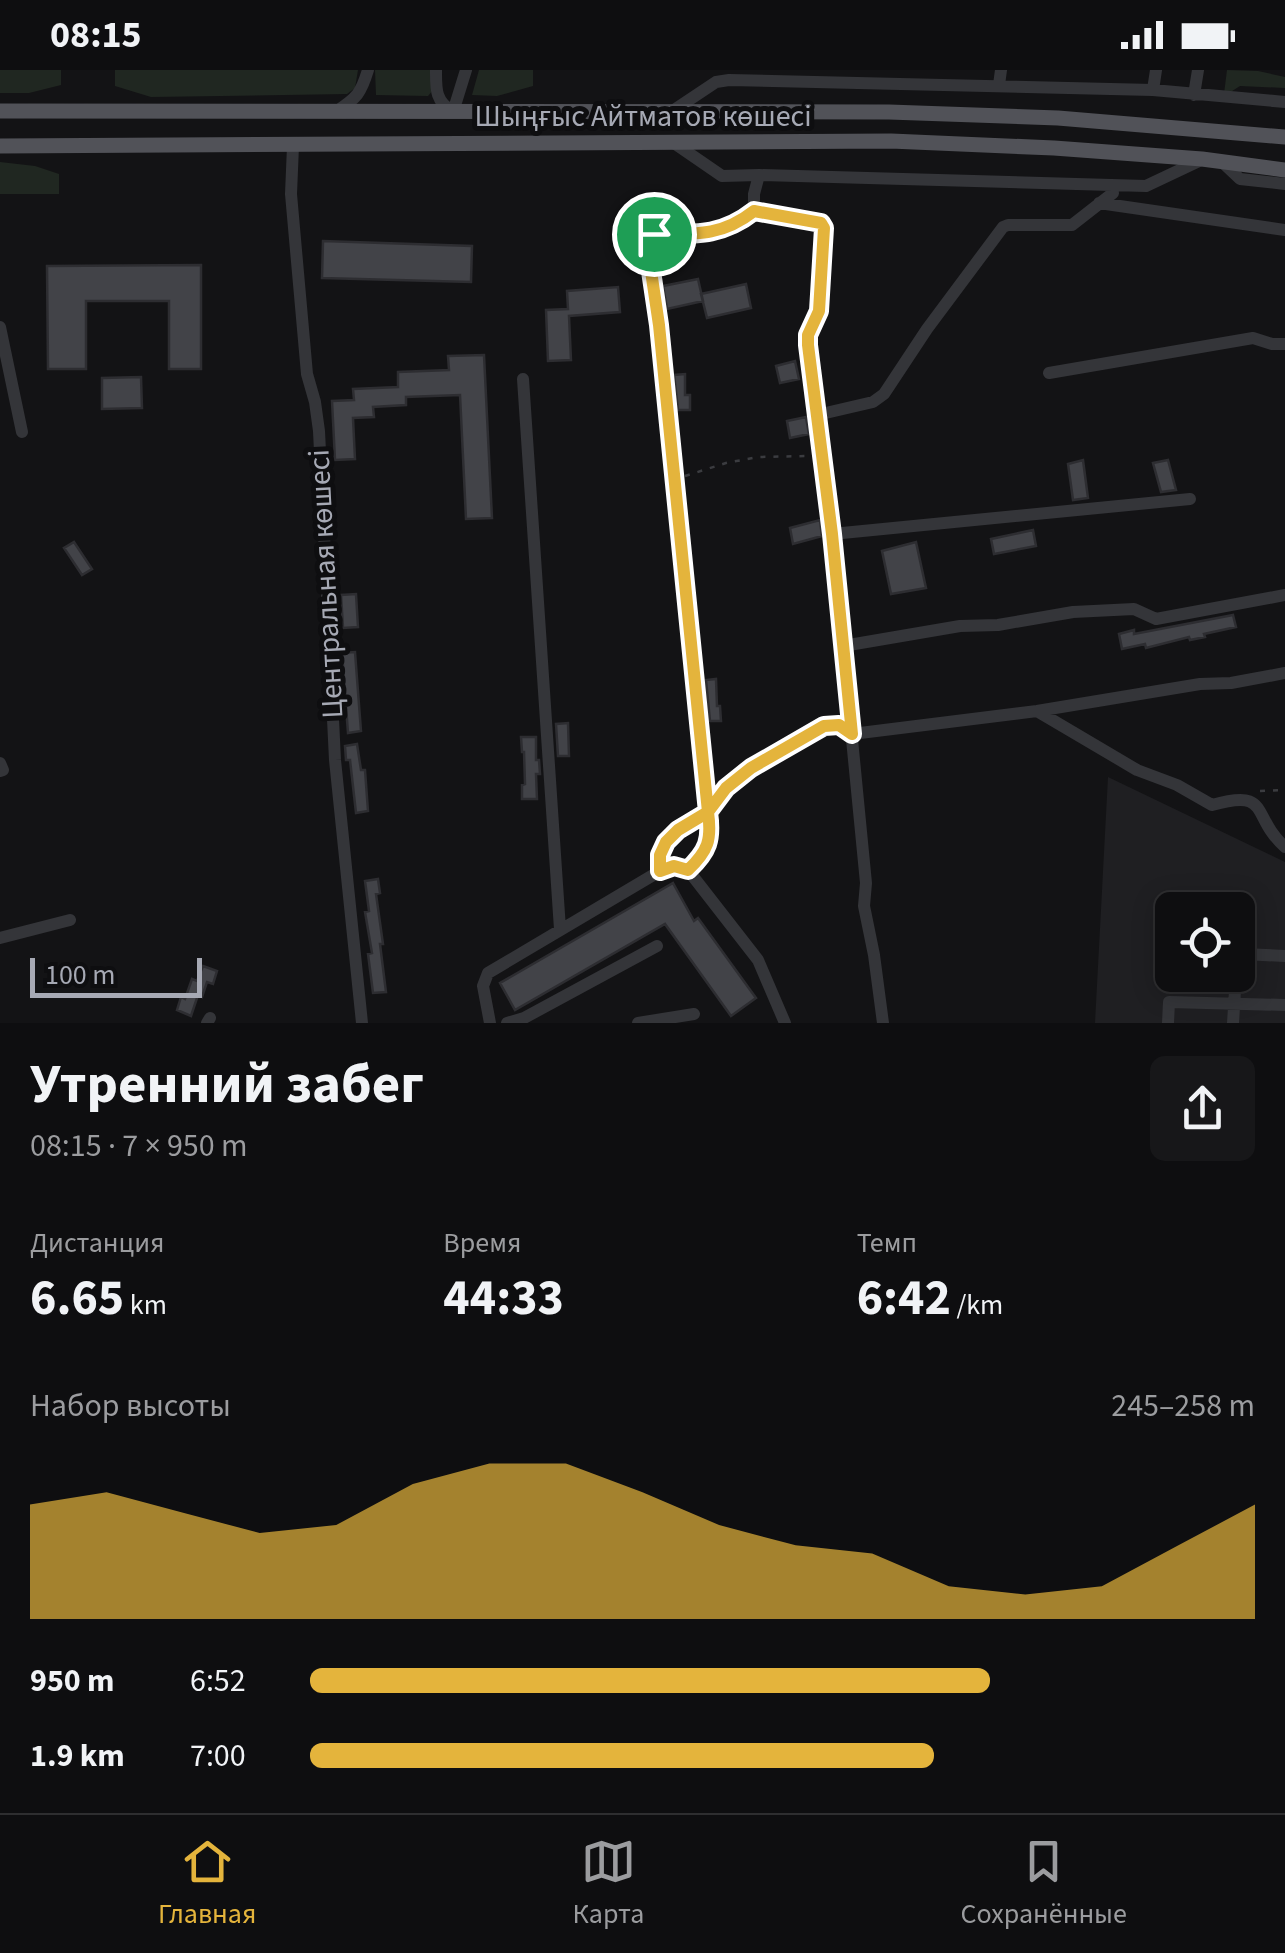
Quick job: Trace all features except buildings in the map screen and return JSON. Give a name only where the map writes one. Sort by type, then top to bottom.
[{"type":"main road","name":"Шыңғыс Айтматов көшесі","points":[[0,111],[889,112],[1058,118],[1285,138]]},
{"type":"main road","name":"Шыңғыс Айтматов көшесі","points":[[0,146],[891,141],[1054,148],[1202,159],[1285,170]]},
{"type":"street","points":[[337,111],[362,91],[368,70]]},
{"type":"street","points":[[436,70],[439,100],[453,112],[466,70]]},
{"type":"street","points":[[998,85],[1001,70]]},
{"type":"street","points":[[1153,90],[1156,70]]},
{"type":"street","points":[[1194,95],[1198,70]]},
{"type":"street","points":[[671,112],[729,75],[925,77],[1285,102]]},
{"type":"street","points":[[674,143],[722,176],[1146,186],[1202,159]]},
{"type":"street","name":"Центральная көшесі","points":[[293,146],[291,194],[307,374],[318,431],[335,760],[362,1023]]},
{"type":"street","points":[[1222,162],[1240,179],[1285,184]]},
{"type":"street","points":[[754,211],[760,175]]},
{"type":"street","points":[[817,415],[874,402],[884,394],[1003,227],[1072,225],[1113,193]]},
{"type":"street","points":[[1099,203],[1285,230]]},
{"type":"street","points":[[688,870],[707,848],[710,830],[659,325],[647,244],[654,234],[700,234],[726,229],[754,211],[821,223],[824,228],[819,311],[808,335],[808,345],[852,734],[866,883],[864,906],[883,1023]]},
{"type":"street","points":[[0,327],[22,432]]},
{"type":"street","points":[[1049,373],[1252,338],[1285,344]]},
{"type":"street","points":[[523,379],[560,929]]},
{"type":"street","points":[[832,534],[1190,499]]},
{"type":"street","points":[[843,646],[1072,612],[1134,609],[1156,619],[1285,594]]},
{"type":"street","points":[[660,871],[660,855],[678,830],[708,812],[726,788],[751,768],[824,726],[839,725],[852,734],[1037,711],[1285,672]]},
{"type":"street","points":[[1037,711],[1137,770],[1212,804],[1245,798],[1254,802],[1272,836],[1285,847]]},
{"type":"street","points":[[0,763],[4,770],[0,771]]},
{"type":"street","points":[[490,1023],[483,986],[488,973],[674,866],[688,870],[758,960],[785,1023]]},
{"type":"street","points":[[0,938],[70,920]]},
{"type":"street","points":[[507,1023],[524,1021],[657,946]]},
{"type":"street","points":[[1255,955],[1285,956]]},
{"type":"street","points":[[1233,1023],[1235,992]]},
{"type":"street","points":[[1168,1023],[1169,1002],[1285,1006]]},
{"type":"street","points":[[638,1023],[694,1014]]},
{"type":"path","points":[[674,481],[691,472],[758,456],[822,455]]},
{"type":"path","points":[[1245,798],[1262,791],[1285,790]]},
{"type":"shaded area","points":[[0,70],[61,70],[61,85],[29,93],[0,93]]},
{"type":"shaded area","points":[[115,70],[358,70],[355,88],[347,94],[151,97],[115,86]]},
{"type":"shaded area","points":[[375,70],[431,70],[433,90],[428,96],[376,95]]},
{"type":"shaded area","points":[[479,70],[533,70],[533,86],[497,96],[472,95]]},
{"type":"shaded area","points":[[1227,70],[1285,77],[1285,88],[1240,86],[1224,94]]},
{"type":"shaded area","points":[[0,162],[35,166],[59,174],[59,194],[0,194]]},
{"type":"shaded area","points":[[1108,777],[1285,862],[1285,1023],[1095,1023]]},
{"type":"route","points":[[654,234],[647,244],[659,325],[708,812],[710,830],[707,848],[688,870],[674,866],[660,871],[660,855],[666,842],[708,812],[726,788],[751,768],[824,726],[839,725],[852,734],[808,345],[808,335],[819,311],[824,228],[821,223],[754,211],[726,229],[700,234],[654,234]]}]
